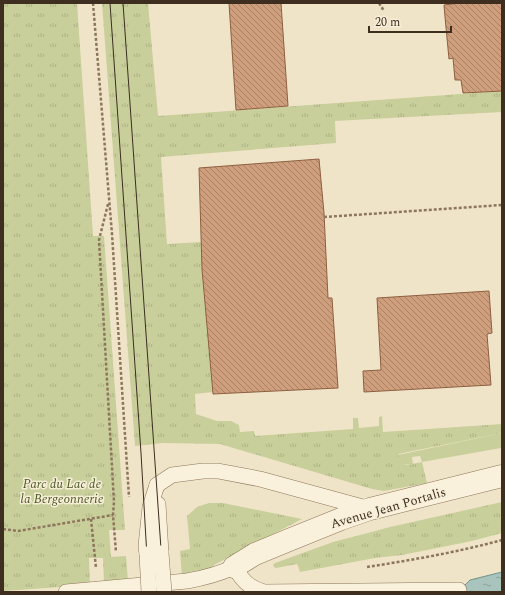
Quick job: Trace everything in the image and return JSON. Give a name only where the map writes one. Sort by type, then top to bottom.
[{"type":"street","name":"Avenue Jean Portalis","points":[[234,567],[255,554],[341,519],[370,509],[502,476]]},
{"type":"lane","points":[[164,592],[154,553],[146,546],[150,507],[157,485],[172,475],[203,471],[218,471],[260,479],[370,509]]},
{"type":"lane","points":[[149,592],[154,553]]},
{"type":"lane","points":[[66,592],[187,581],[215,574],[234,567],[246,583],[256,590],[264,592],[459,590]]},
{"type":"path","points":[[93,3],[112,234],[130,503]]},
{"type":"path","points":[[379,3],[384,11]]},
{"type":"path","points":[[109,201],[99,240],[116,552]]},
{"type":"path","points":[[324,217],[502,205]]},
{"type":"path","points":[[3,529],[18,531],[113,515]]},
{"type":"path","points":[[91,519],[98,589]]},
{"type":"path","points":[[363,568],[414,560],[477,547],[502,540]]},
{"type":"green space","name":"Parc du Lac de la Bergeonnerie","points":[[3,3],[77,3],[93,236],[104,236],[125,530],[109,530],[111,557],[126,556],[128,582],[104,583],[103,558],[89,558],[90,585],[3,591]]},
{"type":"green space","points":[[102,3],[148,3],[158,116],[502,91],[502,112],[335,121],[336,143],[161,157],[167,244],[201,242],[213,392],[195,394],[196,414],[217,421],[231,421],[239,425],[240,432],[254,431],[255,436],[353,429],[353,418],[358,418],[359,428],[379,426],[379,417],[382,416],[383,432],[502,424],[502,433],[398,454],[404,464],[407,465],[422,462],[427,483],[384,491],[372,489],[220,444],[163,443],[135,446]]},
{"type":"green space","points":[[502,433],[501,448],[422,462],[420,456],[412,457],[413,464],[409,465],[403,463],[398,455]]},
{"type":"green space","points":[[502,502],[502,533],[472,541],[402,555],[375,558],[300,572],[297,564],[276,568],[273,565],[333,542],[390,527]]},
{"type":"green space","points":[[209,503],[223,503],[302,519],[214,565],[212,568],[182,577],[180,551],[190,549],[187,516],[197,507]]},
{"type":"water","points":[[502,572],[502,592],[458,592],[470,580]]},
{"type":"building","points":[[229,3],[281,3],[288,106],[236,110]]},
{"type":"building","points":[[459,3],[502,3],[502,91],[463,93],[461,80],[455,80],[453,58],[449,59],[444,5]]},
{"type":"building","points":[[319,159],[324,213],[328,298],[332,298],[338,388],[213,394],[202,269],[199,168]]},
{"type":"building","points":[[489,291],[492,333],[487,334],[491,385],[364,392],[363,371],[381,370],[377,298]]},
{"type":"tram line","points":[[110,3],[141,453],[149,592]]},
{"type":"tram line","points":[[123,3],[164,592]]}]
